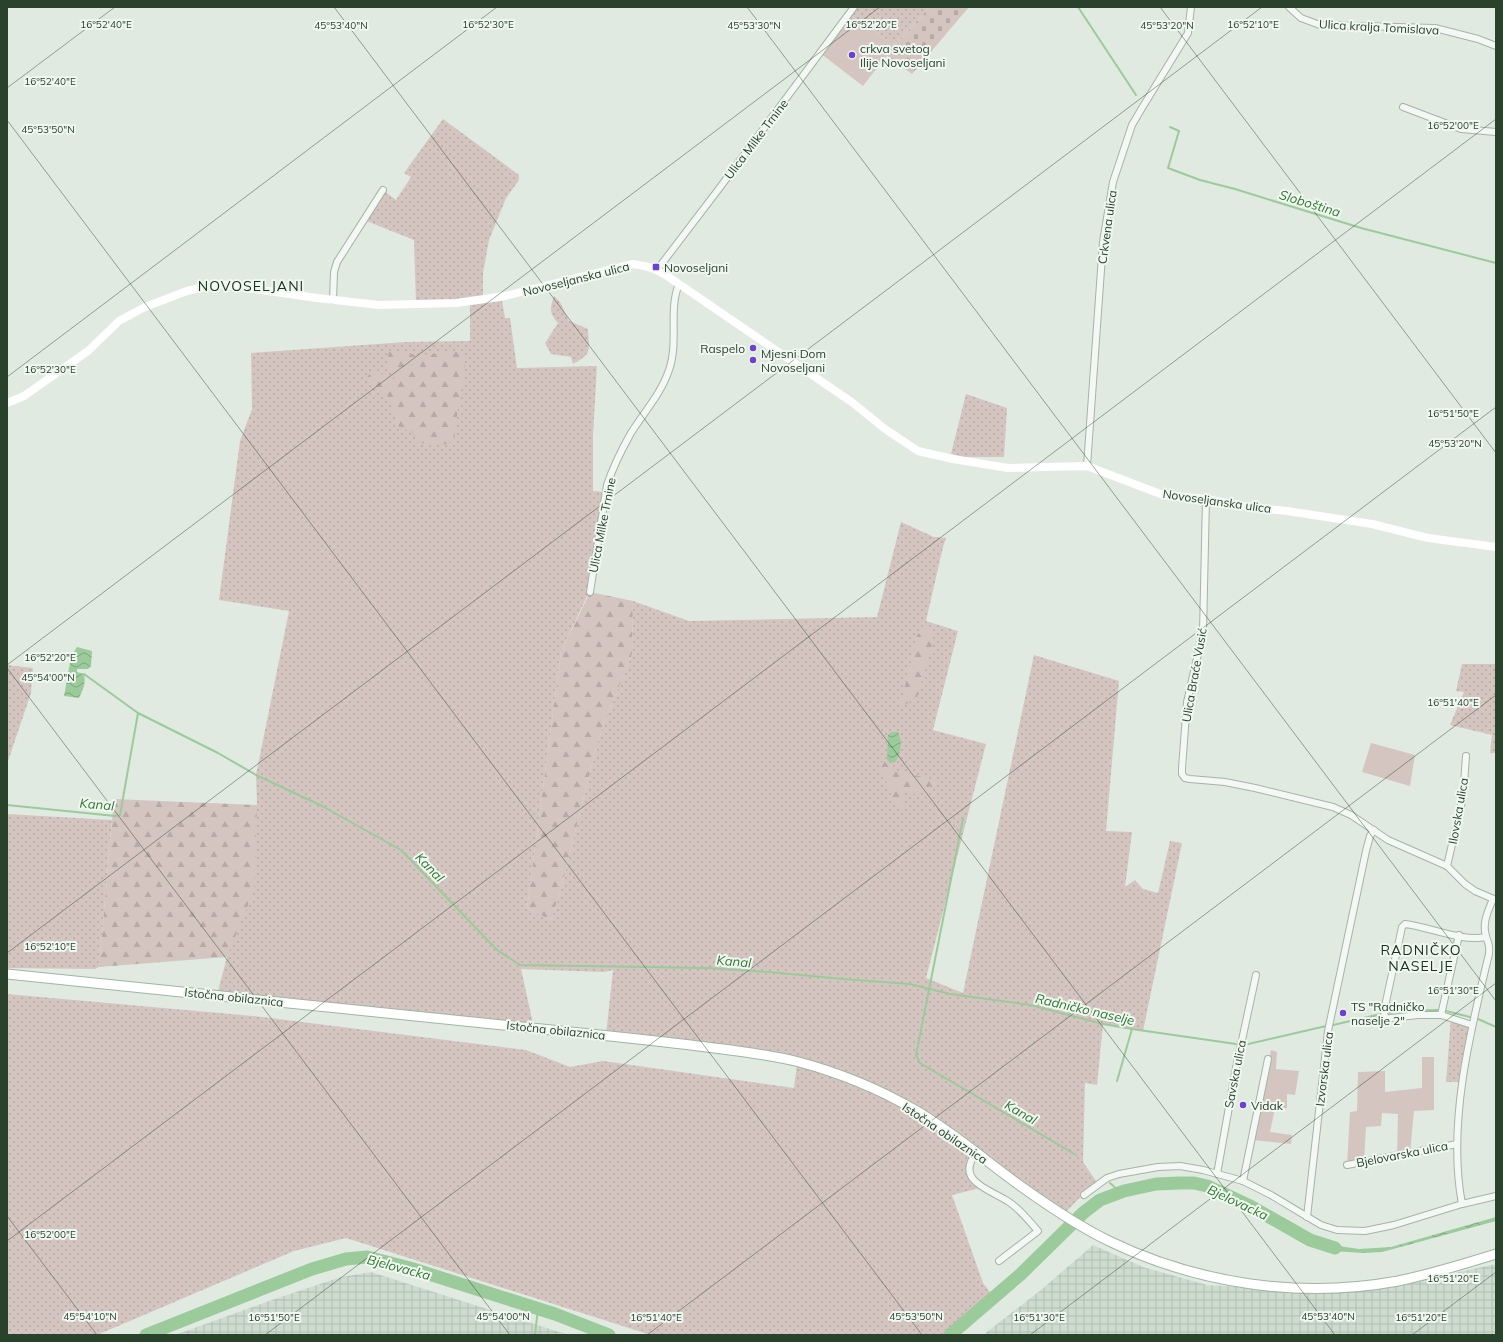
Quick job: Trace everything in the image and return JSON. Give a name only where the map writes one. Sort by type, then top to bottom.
[{"type":"main road","name":"Novoseljanska ulica","points":[[7,403],[24,396],[84,354],[119,321],[145,307],[187,291],[219,284],[379,305],[456,303],[505,296],[633,264],[649,266],[680,284],[853,403],[885,429],[918,451],[953,459],[1008,468],[1087,466],[1163,495],[1206,499],[1250,508],[1288,511],[1372,524],[1428,538],[1496,547]]},
{"type":"main road","name":"Istočna obilaznica","points":[[7,974],[606,1035],[757,1053],[797,1062],[838,1074],[879,1091],[917,1111],[1063,1216],[1109,1241],[1177,1268],[1216,1279],[1255,1285],[1300,1288],[1351,1287],[1395,1281],[1432,1273],[1496,1254]]},
{"type":"street","name":"Ulica Milke Trnine","points":[[657,270],[854,7]]},
{"type":"street","name":"Crkvena ulica","points":[[1087,466],[1103,242],[1113,182],[1132,125],[1188,33],[1191,7]]},
{"type":"street","name":"Ulica kralja Tomislava","points":[[1289,7],[1302,18],[1320,25],[1434,28],[1478,39],[1496,46]]},
{"type":"street","points":[[1403,106],[1461,129],[1496,132]]},
{"type":"street","points":[[333,300],[334,272],[336,262],[383,190]]},
{"type":"street","name":"Ulica Milke Trnine","points":[[590,592],[607,485],[613,469],[631,433],[661,389],[669,370],[675,333],[675,294],[680,284]]},
{"type":"street","name":"Ulica Braće Vusić","points":[[1206,499],[1203,632],[1187,702],[1182,774],[1185,778],[1190,780],[1225,782],[1329,806],[1350,815],[1374,830]]},
{"type":"street","name":"Ilovska ulica","points":[[1447,866],[1463,797],[1466,756]]},
{"type":"street","points":[[1374,830],[1388,840],[1447,866],[1466,884],[1476,891],[1495,900],[1487,914],[1485,928],[1486,937],[1490,945],[1489,954],[1472,1025],[1463,1082],[1457,1144],[1458,1182],[1462,1204]]},
{"type":"street","name":"Izvorska ulica","points":[[1307,1217],[1328,1031],[1366,851],[1370,836],[1374,830]]},
{"type":"street","points":[[1385,1018],[1384,1011],[1402,927],[1405,924],[1416,925],[1459,935],[1478,938],[1486,937]]},
{"type":"street","points":[[1441,1015],[1459,935]]},
{"type":"street","name":"Savska ulica","points":[[1217,1174],[1236,1068],[1256,975]]},
{"type":"street","points":[[1373,1020],[1418,1015],[1441,1015],[1472,1025]]},
{"type":"street","points":[[1243,1181],[1268,1059]]},
{"type":"street","name":"Bjelovarska ulica","points":[[1347,1165],[1457,1144]]},
{"type":"street","points":[[976,1153],[972,1158],[970,1168],[971,1177],[975,1183],[1009,1202],[1026,1217],[1038,1231],[999,1261]]},
{"type":"street","points":[[1084,1195],[1107,1178],[1119,1174],[1158,1167],[1180,1166],[1243,1181],[1271,1195],[1321,1225],[1337,1230],[1365,1231],[1394,1225],[1462,1204],[1496,1196]]},
{"type":"shaded area","points":[[1093,1245],[1143,1267],[1207,1285],[1271,1289],[1381,1289],[1496,1264],[1496,1335],[983,1335],[1041,1290]]},
{"type":"shaded area","points":[[371,1272],[569,1335],[175,1335],[341,1277]]},
{"type":"green space","points":[[854,7],[930,7],[895,45],[849,14]]},
{"type":"green space","points":[[930,7],[969,7],[912,74],[886,55]]},
{"type":"green space","points":[[849,14],[895,45],[863,86],[820,53]]},
{"type":"green space","points":[[443,119],[519,175],[519,180],[506,198],[489,240],[483,273],[483,299],[416,304],[414,240],[364,220],[383,190],[396,200],[411,177],[404,173]]},
{"type":"green space","points":[[554,296],[560,302],[569,321],[588,329],[589,347],[587,354],[573,364],[571,357],[551,354],[545,343],[558,323],[551,310]]},
{"type":"green space","points":[[502,301],[505,318],[510,318],[517,368],[597,366],[593,435],[593,491],[606,492],[589,592],[561,652],[527,908],[551,920],[561,889],[598,740],[632,654],[633,601],[689,621],[877,617],[901,522],[934,537],[946,538],[926,621],[958,631],[933,730],[986,744],[926,978],[963,993],[1034,655],[1119,681],[1106,831],[1132,832],[1125,887],[1135,880],[1143,889],[1158,893],[1170,841],[1182,843],[1143,1031],[1103,1024],[1097,1085],[1085,1083],[1083,1162],[1096,1181],[1063,1215],[972,1153],[968,1163],[967,1173],[971,1181],[980,1188],[952,1195],[983,1283],[994,1297],[950,1335],[651,1335],[346,1238],[294,1251],[97,1335],[7,1335],[7,994],[253,1016],[526,1050],[570,1067],[603,1061],[794,1088],[797,1064],[606,1035],[613,970],[604,972],[521,969],[534,1028],[217,995],[227,957],[257,805],[256,775],[289,611],[219,600],[240,441],[252,409],[251,353],[406,342],[470,341],[470,305]]},
{"type":"green space","points":[[451,350],[463,354],[465,366],[454,440],[447,444],[418,443],[413,433],[398,426],[388,397],[367,377],[375,369],[394,383],[394,375],[387,363],[389,351],[421,355],[436,354]]},
{"type":"green space","points":[[966,394],[1007,408],[1004,457],[963,457],[951,454]]},
{"type":"green space","points":[[590,592],[633,601],[632,654],[598,740],[561,889],[551,920],[527,908],[561,652]]},
{"type":"green space","points":[[930,628],[932,646],[917,697],[900,707],[917,635],[923,630]]},
{"type":"green space","points":[[1462,664],[1496,664],[1496,753],[1490,753],[1492,735],[1450,725],[1464,692],[1456,691]]},
{"type":"green space","points":[[7,665],[33,668],[31,693],[7,764]]},
{"type":"green space","points":[[1371,743],[1415,755],[1410,786],[1362,772]]},
{"type":"green space","points":[[883,760],[895,772],[907,773],[937,781],[929,792],[919,791],[912,795],[905,787],[904,813],[894,803],[890,788],[879,770]]},
{"type":"green space","points":[[114,799],[257,805],[254,890],[227,957],[99,967]]},
{"type":"green space","points":[[7,814],[112,820],[99,967],[95,969],[7,968]]},
{"type":"green space","points":[[1451,1018],[1472,1025],[1463,1082],[1446,1082]]},
{"type":"green space","points":[[1271,1050],[1277,1052],[1276,1069],[1299,1071],[1295,1095],[1287,1094],[1287,1108],[1275,1108],[1270,1132],[1292,1135],[1291,1144],[1252,1140]]},
{"type":"green space","points":[[1422,1057],[1434,1057],[1434,1110],[1414,1111],[1410,1153],[1397,1155],[1398,1114],[1382,1113],[1381,1126],[1366,1127],[1364,1162],[1347,1165],[1350,1112],[1357,1111],[1358,1072],[1385,1071],[1385,1092],[1422,1088]]},
{"type":"water","points":[[77,647],[92,651],[91,666],[88,669],[77,669],[77,672],[84,674],[85,678],[84,687],[79,698],[64,696],[71,657]]},
{"type":"water","points":[[892,732],[898,732],[901,747],[895,762],[890,763],[887,759],[888,735]]},
{"type":"water","points":[[1496,1217],[1496,1221],[1382,1252],[1363,1253],[1333,1251],[1318,1243],[1359,1249],[1391,1247]]},
{"type":"waterway","name":"Sloboština","points":[[1078,7],[1136,95]]},
{"type":"waterway","name":"Sloboština","points":[[1170,127],[1179,131],[1168,168],[1200,180],[1235,189],[1361,228],[1496,263]]},
{"type":"waterway","points":[[84,674],[138,713]]},
{"type":"waterway","name":"Kanal","points":[[7,805],[115,816],[120,815],[138,713],[218,753],[256,775],[322,806],[401,850],[497,950],[520,965],[707,968],[910,984],[950,994],[1030,1005],[1103,1024],[1236,1044]]},
{"type":"waterway","name":"Kanal","points":[[963,819],[916,1055],[920,1063],[1076,1155]]},
{"type":"waterway","name":"Radničko naselje","points":[[1388,1013],[1438,1010]]},
{"type":"waterway","name":"Radničko naselje","points":[[1446,1011],[1470,1017]]},
{"type":"waterway","name":"Radničko naselje","points":[[1333,1025],[1381,1014]]},
{"type":"waterway","name":"Radničko naselje","points":[[1478,1019],[1496,1027]]},
{"type":"waterway","name":"Radničko naselje","points":[[1244,1045],[1326,1026]]},
{"type":"waterway","points":[[1117,1081],[1132,1029]]},
{"type":"waterway","points":[[1110,1183],[1120,1192]]},
{"type":"waterway","name":"Bjelovacka","points":[[950,1335],[1021,1274],[1083,1213],[1100,1200],[1124,1191],[1156,1184],[1194,1183],[1207,1186],[1250,1206],[1310,1240],[1335,1248]]},
{"type":"waterway","name":"Bjelovacka","points":[[146,1335],[312,1269],[346,1259],[367,1257],[410,1268],[555,1314],[609,1335]]},
{"type":"waterway","points":[[535,1335],[538,1308]]},
{"type":"place","name":"crkva svetog Ilije Novoseljani","points":[[852,55]]},
{"type":"place","name":"Novoseljani","points":[[656,267]]},
{"type":"place","name":"Raspelo","points":[[753,348]]},
{"type":"place","name":"Mjesni Dom Novoseljani","points":[[753,360]]},
{"type":"place","name":"TS \"Radničko naselje 2\"","points":[[1343,1013]]},
{"type":"place","name":"Vidak","points":[[1243,1105]]},
{"type":"district","name":"NOVOSELJANI","points":[[251,286]]},
{"type":"district","name":"RADNIČKO NASELJE","points":[[1421,958]]}]
